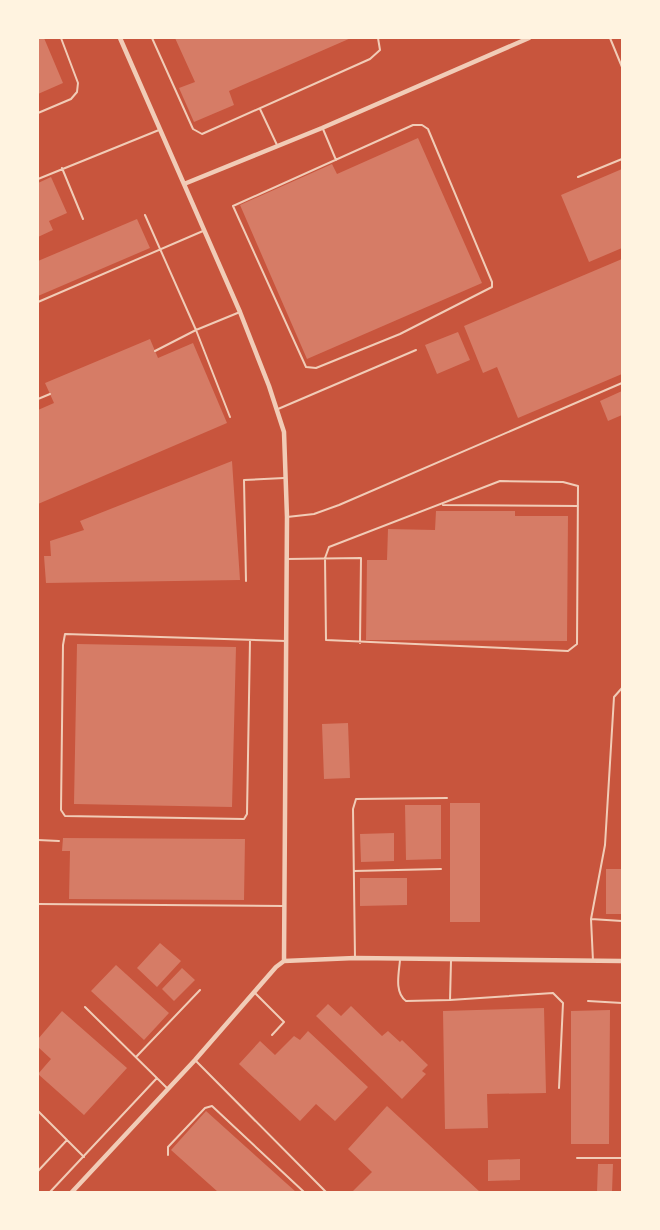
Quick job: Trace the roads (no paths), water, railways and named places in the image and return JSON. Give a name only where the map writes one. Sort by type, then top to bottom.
[{"type":"street","points":[[72,1192],[169,1089],[284,961],[287,450],[278,409],[240,312],[120,38]]},
{"type":"street","points":[[184,184],[322,128],[529,38]]},
{"type":"street","points":[[284,961],[355,958],[451,961],[622,961]]},
{"type":"lane","points":[[38,112],[71,99],[77,92],[78,83],[61,38]]},
{"type":"lane","points":[[152,38],[197,133],[202,134],[370,59],[380,50],[378,38]]},
{"type":"lane","points":[[610,38],[622,67]]},
{"type":"lane","points":[[260,109],[277,145]]},
{"type":"lane","points":[[413,125],[422,125],[428,129],[492,282],[492,287],[400,334],[310,369],[306,367],[233,206],[336,160],[413,125]]},
{"type":"lane","points":[[322,128],[336,160]]},
{"type":"lane","points":[[38,179],[159,130]]},
{"type":"lane","points":[[579,177],[622,159]]},
{"type":"lane","points":[[62,168],[83,219]]},
{"type":"lane","points":[[145,215],[196,330],[230,417]]},
{"type":"lane","points":[[38,302],[203,231]]},
{"type":"lane","points":[[155,351],[196,330],[240,312]]},
{"type":"lane","points":[[278,409],[416,350]]},
{"type":"lane","points":[[287,517],[314,514],[339,506],[622,383]]},
{"type":"lane","points":[[38,399],[50,394]]},
{"type":"lane","points":[[246,581],[244,480],[286,478]]},
{"type":"lane","points":[[524,481],[576,484],[578,488],[577,644],[573,648],[568,651],[331,642],[325,637],[325,558],[329,547],[336,542],[439,505],[490,484],[524,481]]},
{"type":"lane","points":[[439,505],[578,506]]},
{"type":"lane","points":[[287,559],[361,558],[360,643]]},
{"type":"lane","points":[[250,640],[247,814],[244,819],[65,816],[62,810],[63,645],[65,634],[286,640]]},
{"type":"lane","points":[[593,961],[591,919],[593,897],[605,845],[614,698],[622,688]]},
{"type":"lane","points":[[355,958],[353,809],[356,800],[447,798]]},
{"type":"lane","points":[[38,840],[59,841]]},
{"type":"lane","points":[[354,871],[441,868]]},
{"type":"lane","points":[[38,904],[286,906]]},
{"type":"lane","points":[[591,919],[622,921]]},
{"type":"lane","points":[[400,960],[399,988],[402,998],[406,1001],[554,993],[559,997],[563,1003],[558,1088]]},
{"type":"lane","points":[[450,1000],[451,961]]},
{"type":"lane","points":[[136,1057],[200,990]]},
{"type":"lane","points":[[254,992],[284,1022],[272,1035]]},
{"type":"lane","points":[[588,1001],[622,1003]]},
{"type":"lane","points":[[85,1007],[169,1089]]},
{"type":"lane","points":[[195,1060],[326,1192]]},
{"type":"lane","points":[[50,1192],[157,1078]]},
{"type":"lane","points":[[168,1155],[168,1147],[205,1108],[212,1106],[304,1192]]},
{"type":"lane","points":[[38,1112],[84,1156]]},
{"type":"lane","points":[[38,1171],[67,1140]]},
{"type":"lane","points":[[577,1158],[622,1158]]}]
